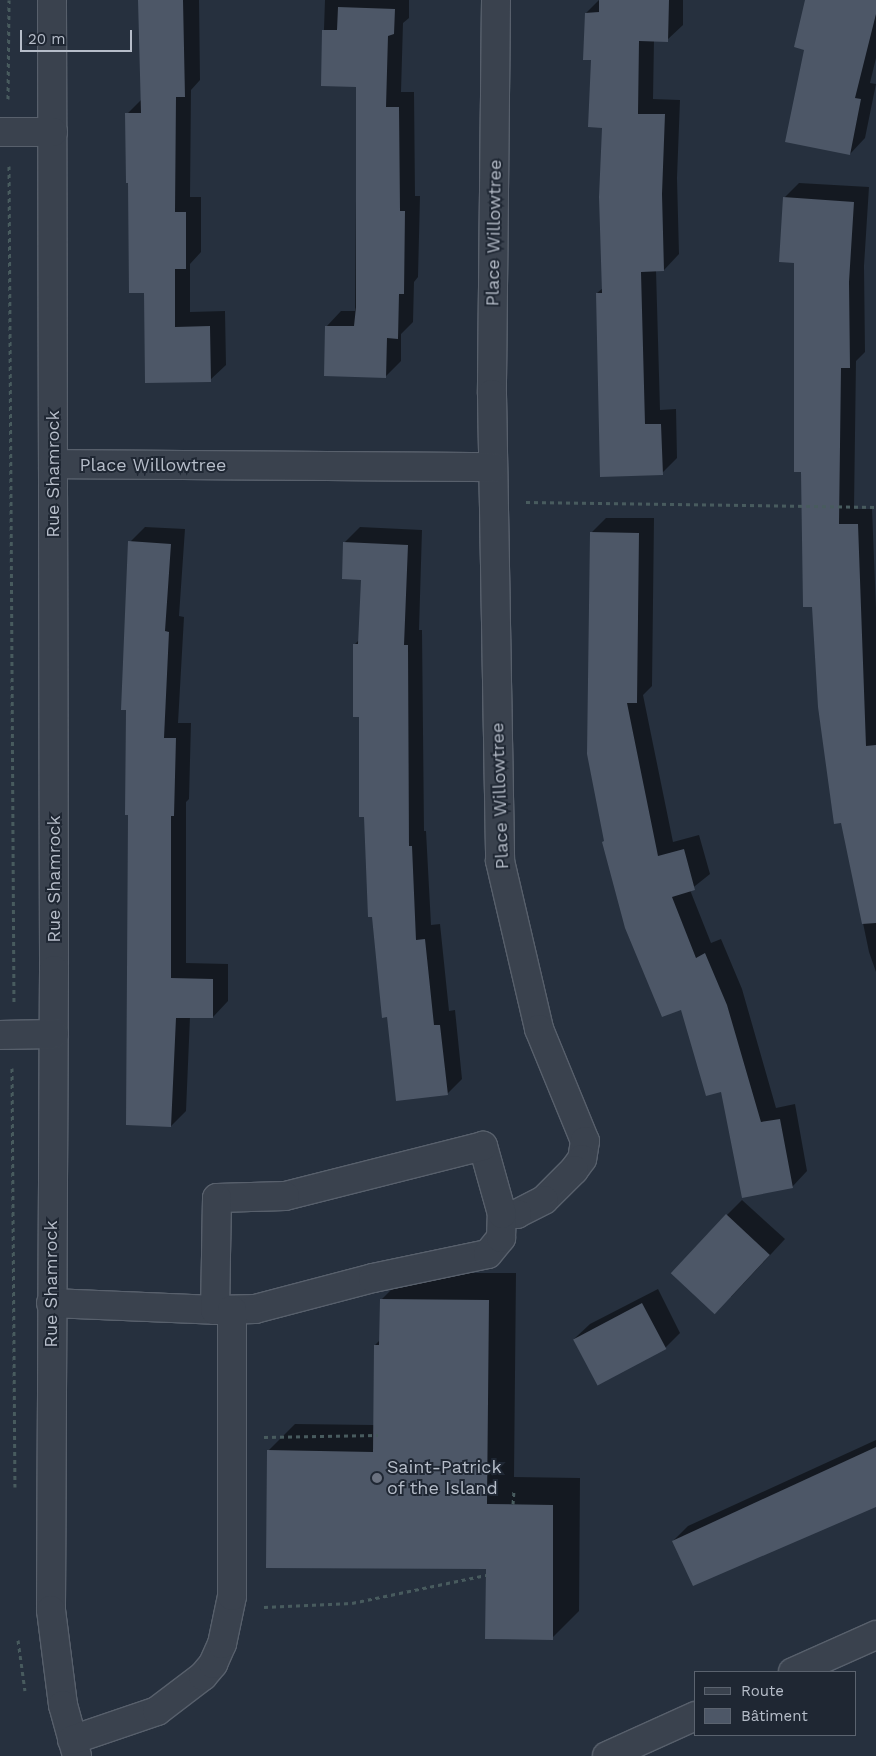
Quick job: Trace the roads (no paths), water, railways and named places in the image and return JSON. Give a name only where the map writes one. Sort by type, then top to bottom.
[{"type":"street","name":"Rue Shamrock","points":[[52,0],[54,1034],[51,1303],[51,1610],[61,1697],[75,1748]]},
{"type":"street","name":"Place Willowtree","points":[[496,0],[493,467],[500,861],[538,1029],[586,1141],[578,1164],[544,1200],[517,1214],[502,1214]]},
{"type":"street","points":[[4,144],[53,132]]},
{"type":"street","name":"Place Willowtree","points":[[53,464],[493,467]]},
{"type":"street","points":[[0,1035],[54,1034]]},
{"type":"street","points":[[51,1303],[224,1310],[255,1309],[373,1278],[488,1254],[501,1238],[502,1214],[483,1146],[285,1196],[217,1198],[224,1310],[232,1596],[222,1644],[213,1664],[203,1676],[157,1711],[75,1748]]},
{"type":"street","points":[[794,1671],[876,1635]]},
{"type":"street","points":[[607,1756],[694,1716]]},
{"type":"place","name":"Saint-Patrick of the Island","points":[[377,1478]]}]
